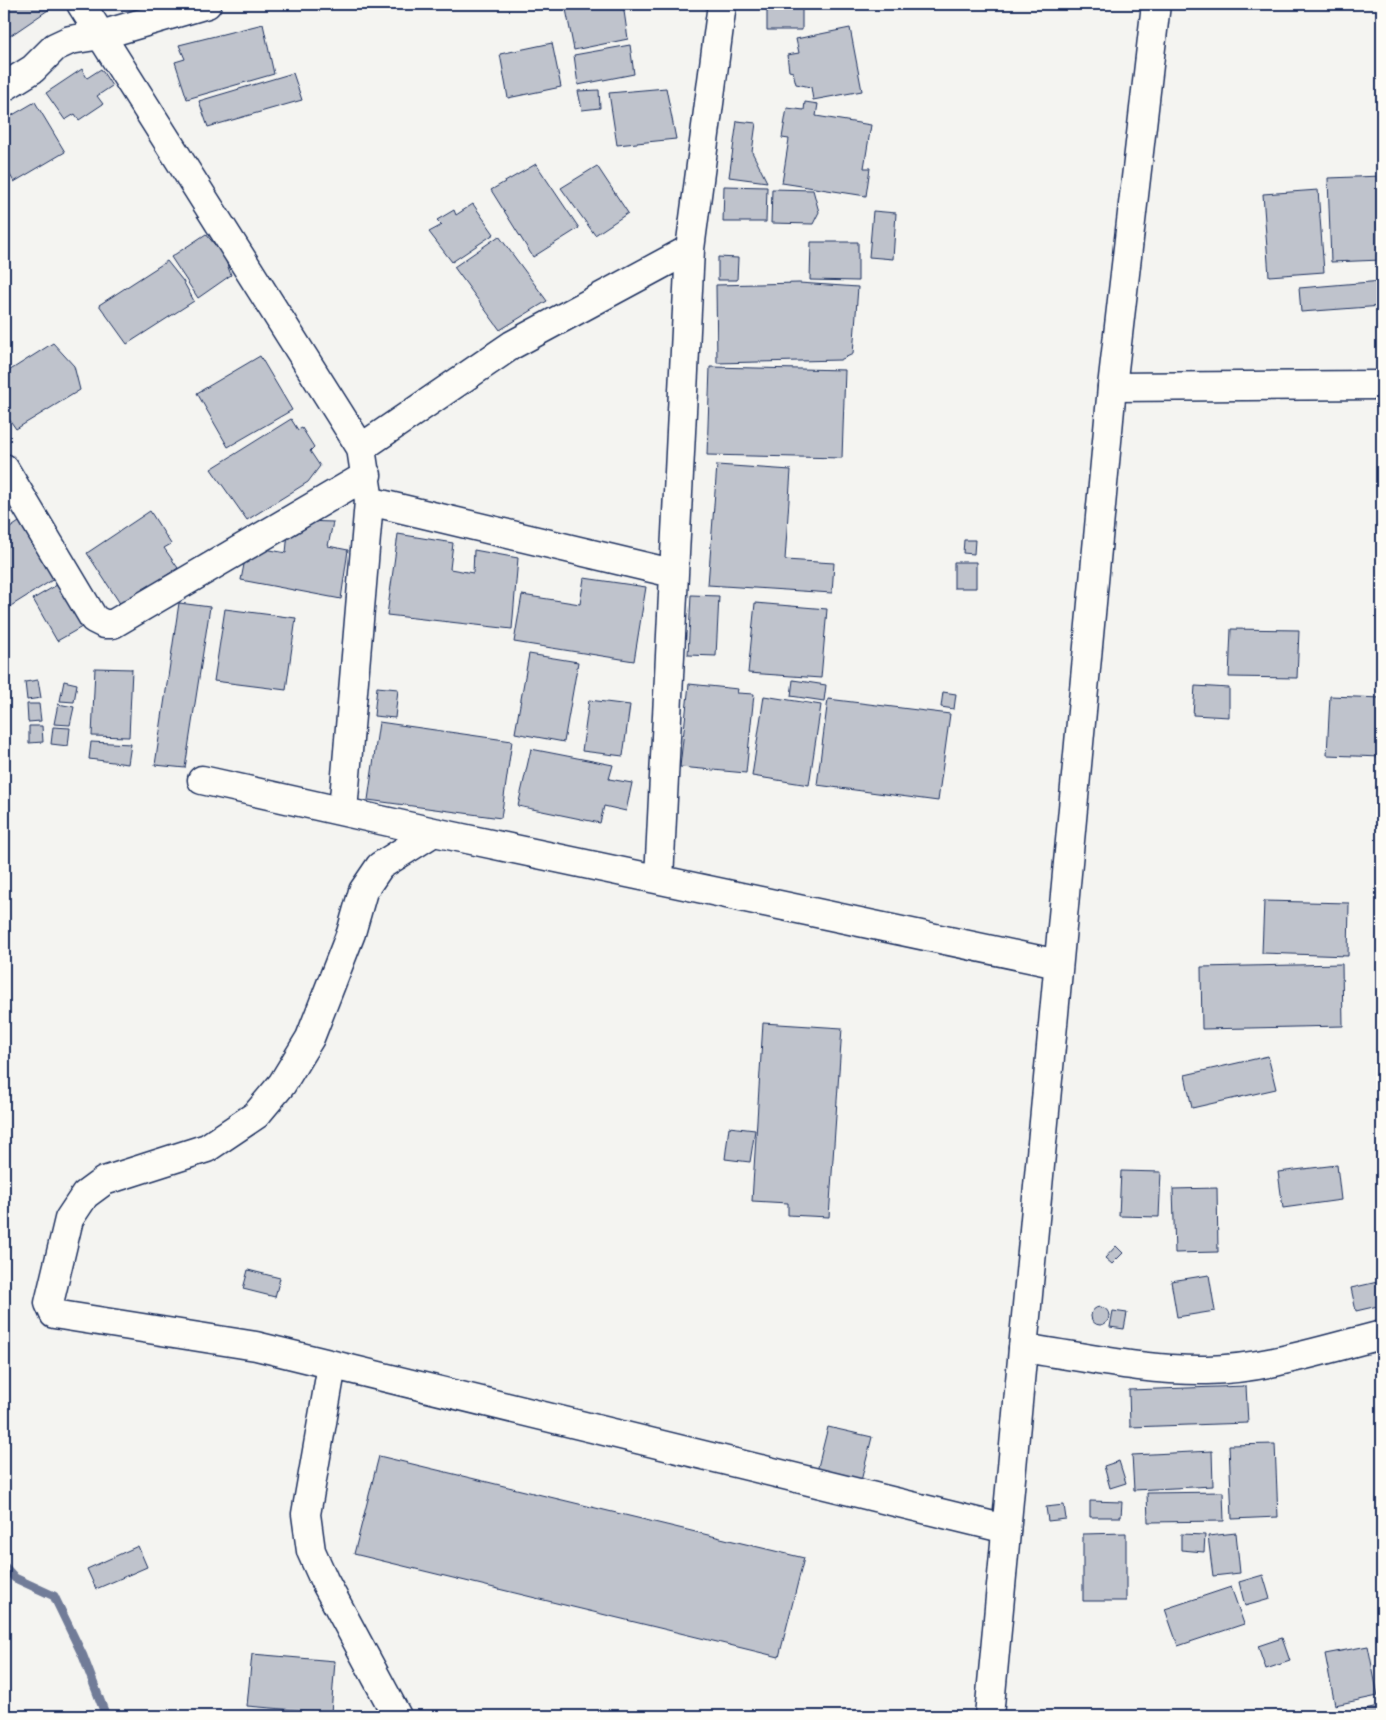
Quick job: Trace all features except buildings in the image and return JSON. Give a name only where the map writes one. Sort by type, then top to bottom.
[{"type":"street","points":[[81,4],[362,448],[368,488],[343,810]]},
{"type":"street","points":[[4,87],[33,69],[55,47],[70,40],[100,35],[206,4]]},
{"type":"street","points":[[659,879],[672,573],[690,249],[722,4]]},
{"type":"street","points":[[989,1716],[1112,387],[1156,4]]},
{"type":"street","points":[[362,448],[512,344],[690,249]]},
{"type":"street","points":[[1112,387],[1382,385]]},
{"type":"street","points":[[4,468],[94,619],[104,624],[113,624],[368,488],[672,573]]},
{"type":"street","points":[[202,780],[343,810],[434,832],[1058,964]]},
{"type":"street","points":[[434,832],[380,866],[363,891],[351,933],[310,1038],[282,1084],[256,1115],[207,1148],[104,1181],[85,1194],[69,1219],[49,1303],[54,1314],[256,1346],[1006,1529]]},
{"type":"street","points":[[1022,1348],[1162,1369],[1209,1370],[1257,1365],[1382,1335]]},
{"type":"street","points":[[332,1365],[306,1514],[311,1551],[324,1580],[397,1716]]},
{"type":"waterway","points":[[4,1566],[15,1578],[54,1596],[83,1656],[106,1716]]}]
